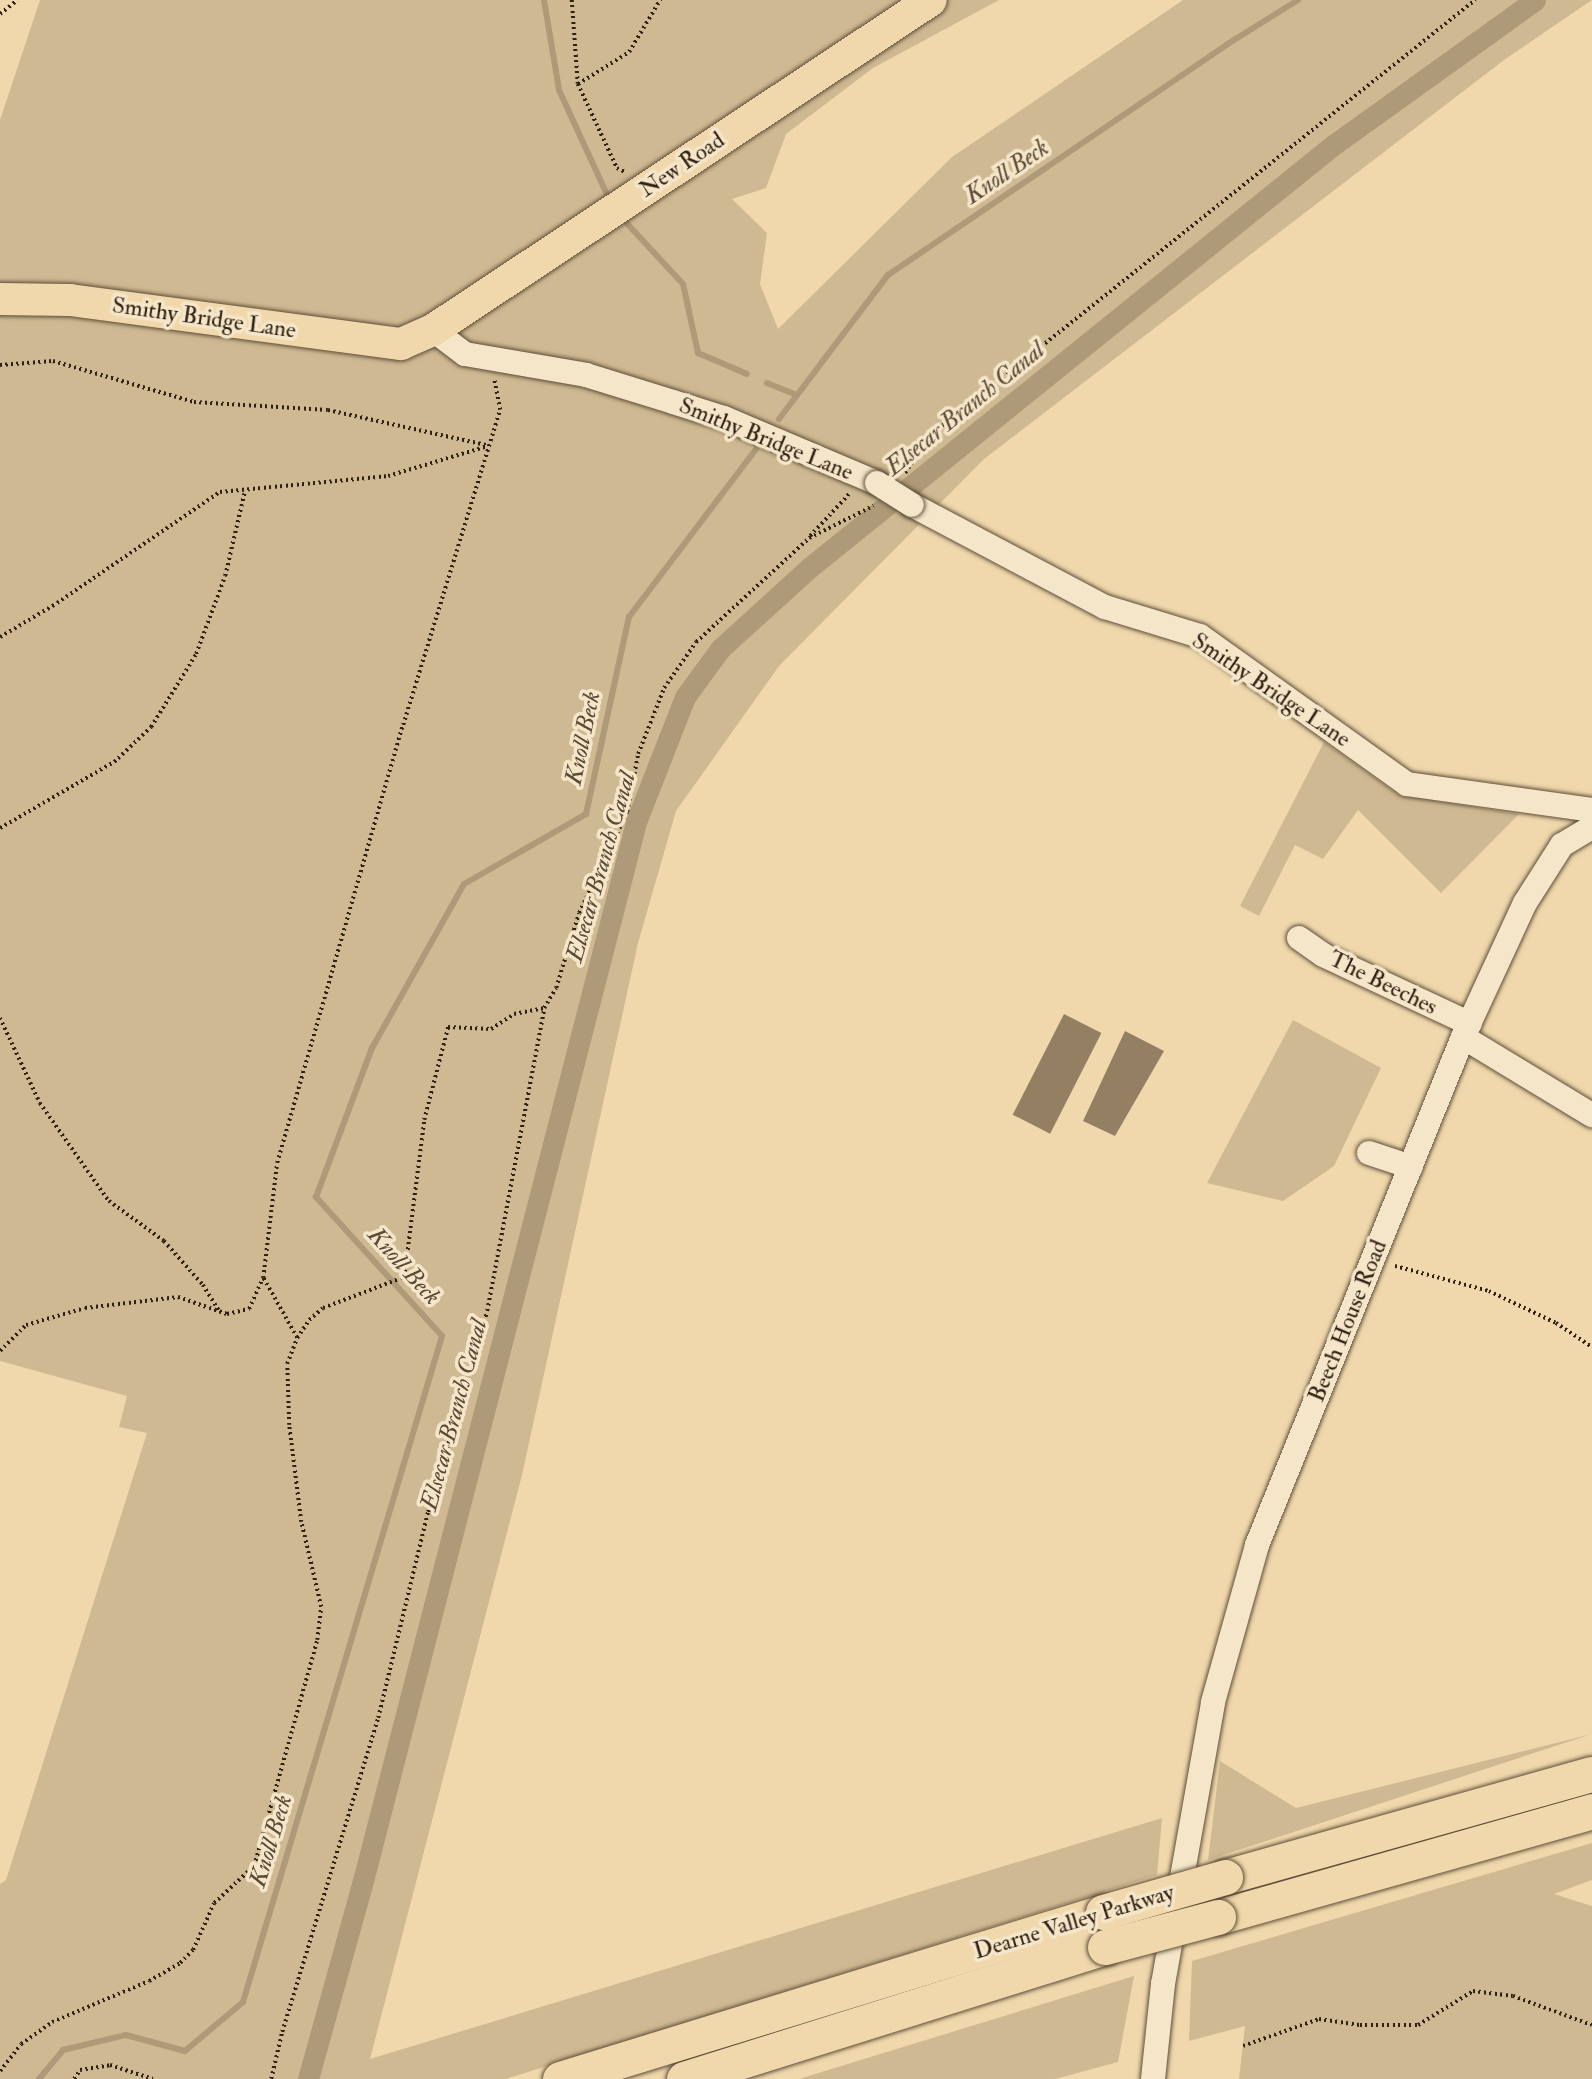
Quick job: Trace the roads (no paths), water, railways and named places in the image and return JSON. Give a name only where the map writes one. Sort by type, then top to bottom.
[{"type":"highway","name":"Dearne Valley Parkway","points":[[559,2079],[1103,1912],[1592,1774]]},
{"type":"highway","name":"Dearne Valley Parkway","points":[[684,2079],[1105,1947],[1592,1811]]},
{"type":"main road","name":"New Road","points":[[433,330],[931,0]]},
{"type":"main road","name":"Smithy Bridge Lane","points":[[0,299],[70,300],[401,344],[433,330]]},
{"type":"street","name":"Smithy Bridge Lane","points":[[433,330],[465,354],[586,376],[724,418],[885,489],[1105,607],[1200,636],[1407,784],[1592,810]]},
{"type":"street","name":"Beech House Road","points":[[1153,2079],[1163,1984],[1213,1702],[1257,1545],[1410,1167],[1525,903],[1562,845],[1592,827]]},
{"type":"street","name":"The Beeches","points":[[1299,938],[1323,955],[1467,1031],[1592,1115]]},
{"type":"street","points":[[1369,1153],[1410,1167]]},
{"type":"waterway","points":[[544,0],[559,90],[611,203]]},
{"type":"waterway","name":"Knoll Beck","points":[[779,419],[888,275],[1226,45],[1298,0]]},
{"type":"waterway","name":"Elsecar Branch Canal","points":[[308,2079],[364,1877],[636,822],[685,697],[720,649],[809,568],[1332,146],[1535,0]]},
{"type":"waterway","points":[[621,217],[683,284],[698,353],[747,374]]},
{"type":"waterway","points":[[767,383],[797,395]]},
{"type":"waterway","name":"Knoll Beck","points":[[39,2079],[63,2050],[126,2035],[185,2051],[243,2002],[442,1336],[316,1197],[372,1048],[464,884],[586,814],[629,617],[756,449]]}]
